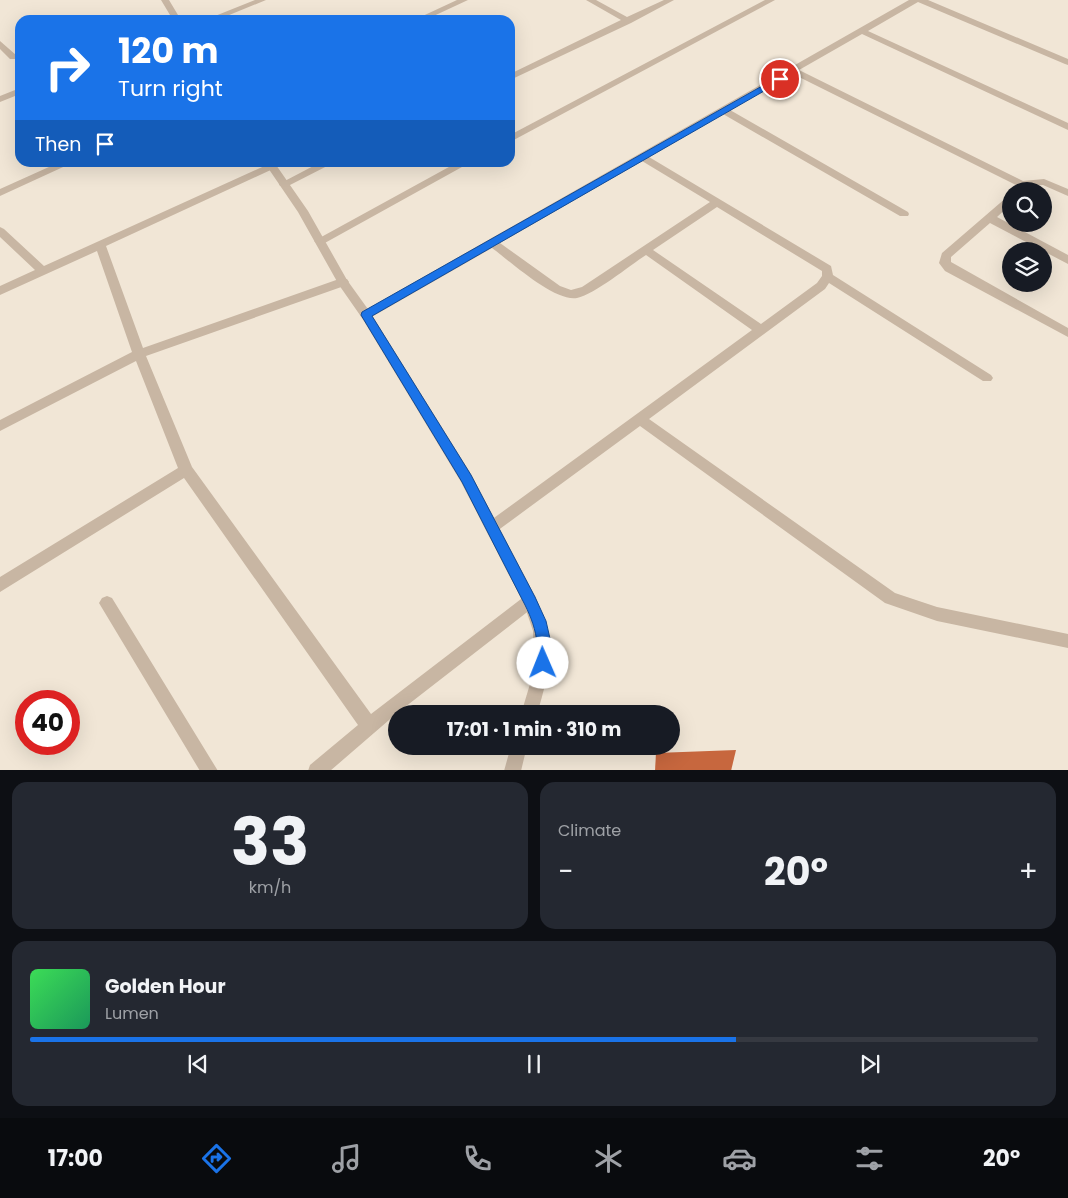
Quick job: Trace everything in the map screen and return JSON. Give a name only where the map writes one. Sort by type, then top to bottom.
[{"type":"street","points":[[165,0],[175,15]]},
{"type":"street","points":[[222,15],[262,0]]},
{"type":"street","points":[[430,15],[464,0]]},
{"type":"street","points":[[590,0],[628,20]]},
{"type":"street","points":[[515,75],[670,0]]},
{"type":"street","points":[[515,136],[771,0]]},
{"type":"street","points":[[921,0],[1068,62]]},
{"type":"street","points":[[366,315],[794,71],[909,1]]},
{"type":"street","points":[[862,31],[1068,127]]},
{"type":"street","points":[[0,44],[13,57]]},
{"type":"street","points":[[794,71],[1015,182]]},
{"type":"street","points":[[0,99],[15,93]]},
{"type":"street","points":[[724,111],[904,214]]},
{"type":"street","points":[[492,527],[821,286],[828,277],[827,270],[644,157]]},
{"type":"street","points":[[0,193],[58,167]]},
{"type":"street","points":[[0,291],[264,167]]},
{"type":"street","points":[[272,167],[303,211],[343,282],[366,315],[466,478],[530,601],[539,621],[544,643],[543,663],[532,705]]},
{"type":"street","points":[[284,184],[320,167]]},
{"type":"street","points":[[319,241],[457,167]]},
{"type":"street","points":[[1052,186],[1068,193]]},
{"type":"street","points":[[493,243],[556,289],[573,295],[586,290],[716,202]]},
{"type":"street","points":[[1002,207],[946,256],[946,266],[1068,334]]},
{"type":"street","points":[[990,218],[1068,260]]},
{"type":"street","points":[[0,231],[42,270]]},
{"type":"street","points":[[100,244],[140,354],[186,470],[369,726]]},
{"type":"street","points":[[646,250],[761,330]]},
{"type":"street","points":[[828,277],[987,378]]},
{"type":"street","points":[[0,426],[140,354],[343,282]]},
{"type":"street","points":[[640,418],[890,598],[937,614],[1068,641]]},
{"type":"street","points":[[0,585],[186,470]]},
{"type":"street","points":[[316,770],[369,726],[530,601]]},
{"type":"street","points":[[107,603],[210,770]]},
{"type":"street","points":[[512,770],[516,755]]},
{"type":"building","points":[[736,750],[731,770],[655,770],[656,755],[680,755],[680,752]]},
{"type":"route","points":[[543,663],[544,643],[539,621],[530,601],[466,478],[366,315],[780,79]]}]
